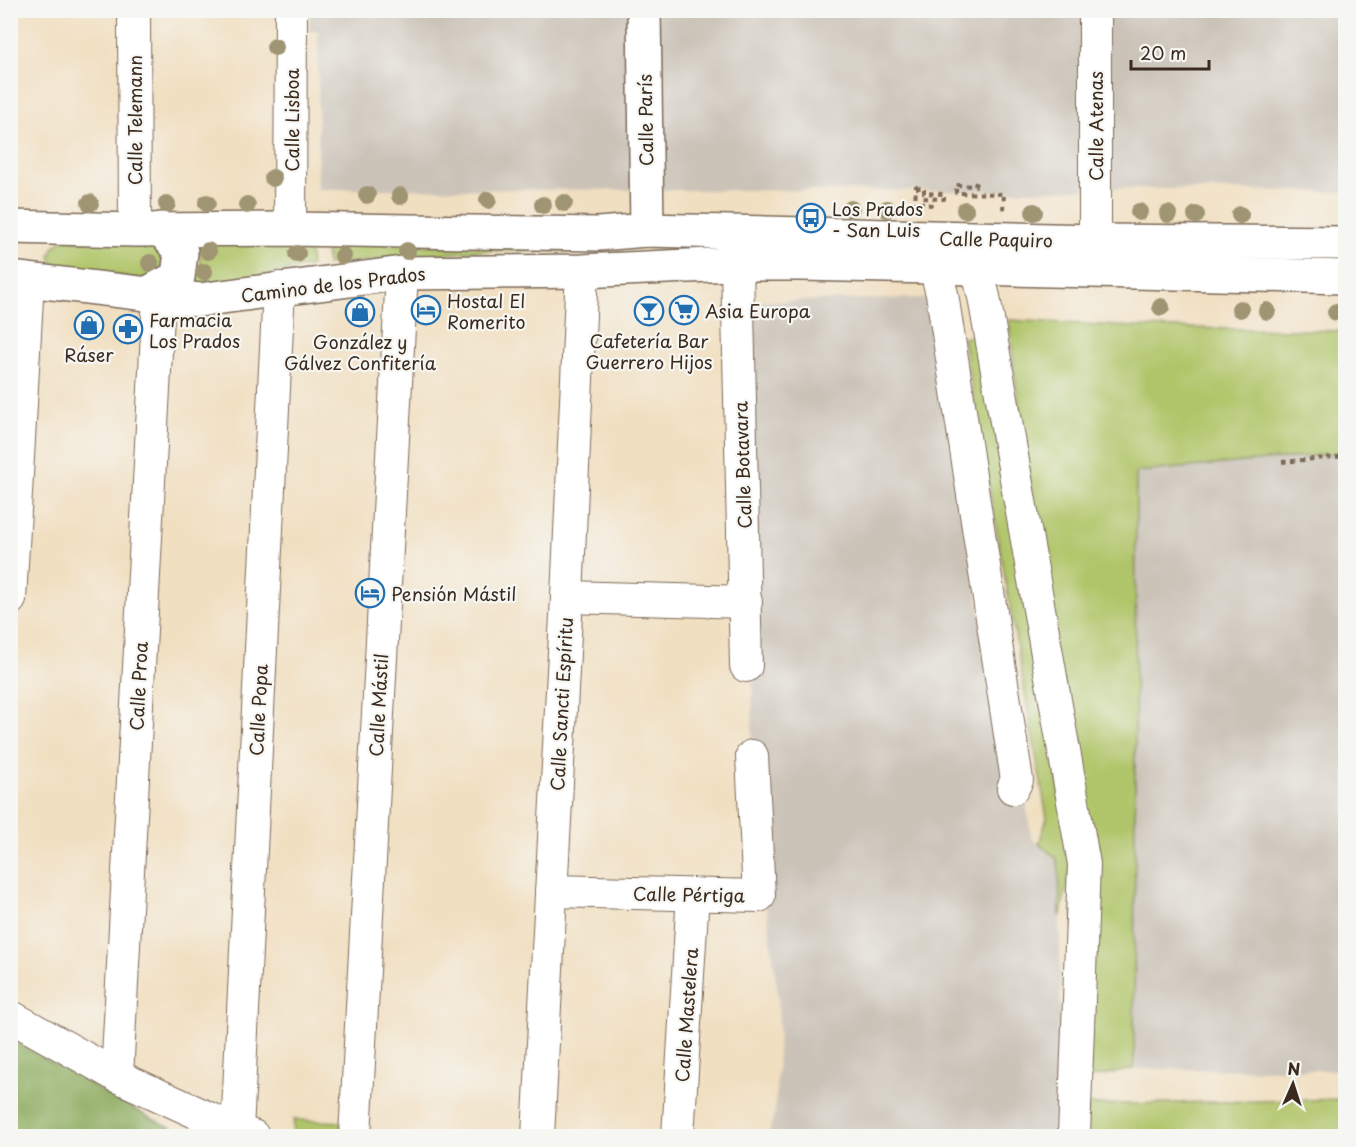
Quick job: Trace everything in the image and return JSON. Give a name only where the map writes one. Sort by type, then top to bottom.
[{"type":"main road","name":"Calle París","points":[[644,10],[647,230]]},
{"type":"main road","points":[[10,227],[598,234],[647,230],[693,266]]},
{"type":"main road","points":[[32,280],[39,261],[40,243],[59,228]]},
{"type":"main road","points":[[148,230],[181,252],[178,277],[153,295]]},
{"type":"main road","points":[[588,270],[647,230]]},
{"type":"main road","name":"Calle Paquiro","points":[[647,230],[1095,241],[1346,243]]},
{"type":"main road","name":"Calle Paquiro","points":[[693,266],[935,267],[1346,277]]},
{"type":"main road","name":"Camino de los Prados","points":[[32,280],[199,300],[402,273],[693,266]]},
{"type":"street","name":"Calle Telemann","points":[[134,10],[148,230]]},
{"type":"street","name":"Calle Lisboa","points":[[290,229],[291,10]]},
{"type":"street","name":"Calle Atenas","points":[[1095,10],[1095,241]]},
{"type":"street","name":"Calle Botavara","points":[[737,265],[746,666]]},
{"type":"street","points":[[935,267],[942,294],[1017,780],[1013,788]]},
{"type":"street","points":[[977,268],[1084,864],[1074,1137]]},
{"type":"street","name":"Calle Sancti Espíritu","points":[[538,1137],[567,597],[588,270]]},
{"type":"street","name":"Calle Mástil","points":[[355,1137],[402,273]]},
{"type":"street","points":[[10,599],[32,280]]},
{"type":"street","name":"Calle Popa","points":[[245,1134],[279,288]]},
{"type":"street","name":"Calle Proa","points":[[117,1076],[153,295]]},
{"type":"street","points":[[567,597],[746,602]]},
{"type":"street","name":"Calle Pértiga","points":[[551,891],[759,896],[752,756]]},
{"type":"street","name":"Calle Mastelera","points":[[678,1137],[693,894]]},
{"type":"street","points":[[10,1016],[117,1076],[245,1134]]},
{"type":"path","points":[[976,182],[975,186],[956,185],[956,193],[1004,194],[1003,210]]},
{"type":"path","points":[[915,206],[916,186],[924,188],[924,193],[944,194],[944,199],[922,198],[922,204],[932,205]]},
{"type":"path","points":[[1282,462],[1346,456]]},
{"type":"shaded area","points":[[310,10],[1345,11],[1345,192],[1122,188],[1029,191],[318,189],[318,31],[309,31]]},
{"type":"shaded area","points":[[926,298],[1004,752],[1025,796],[1031,838],[1057,859],[1059,870],[1062,1136],[768,1136],[775,1111],[779,1033],[778,993],[766,906],[752,748],[753,672],[744,302]]},
{"type":"shaded area","points":[[1136,327],[1345,331],[1345,1070],[1134,1069]]},
{"type":"green space","points":[[62,240],[149,243],[159,248],[160,269],[153,280],[59,269],[53,264],[50,256],[54,247]]},
{"type":"green space","points":[[197,243],[309,244],[311,266],[235,281],[194,284],[199,274],[200,264]]},
{"type":"green space","points":[[325,243],[594,249],[594,252],[475,251],[327,265]]},
{"type":"green space","points":[[1009,320],[1136,327],[1345,331],[1345,453],[1136,472],[1134,1069],[1088,1078],[1043,585]]},
{"type":"green space","points":[[978,335],[1072,862],[1060,918],[1057,859],[1039,844],[1047,818],[963,338]]},
{"type":"green space","points":[[11,1039],[143,1114],[188,1136],[11,1136]]},
{"type":"green space","points":[[1345,1099],[1345,1136],[1086,1136],[1086,1105]]},
{"type":"green space","points":[[294,1120],[343,1122],[343,1136],[309,1136],[293,1131]]},
{"type":"place","name":"Los Prados - San Luis","points":[[811,218]]},
{"type":"place","name":"Hostal El Romerito","points":[[426,310]]},
{"type":"place","name":"Asia Europa","points":[[684,310]]},
{"type":"place","name":"Cafetería Bar Guerrero Hijos","points":[[649,311]]},
{"type":"place","name":"González y Gálvez Confitería","points":[[360,312]]},
{"type":"place","name":"Ráser","points":[[89,325]]},
{"type":"place","name":"Farmacia Los Prados","points":[[128,329]]},
{"type":"place","name":"Pensión Mástil","points":[[370,593]]}]
